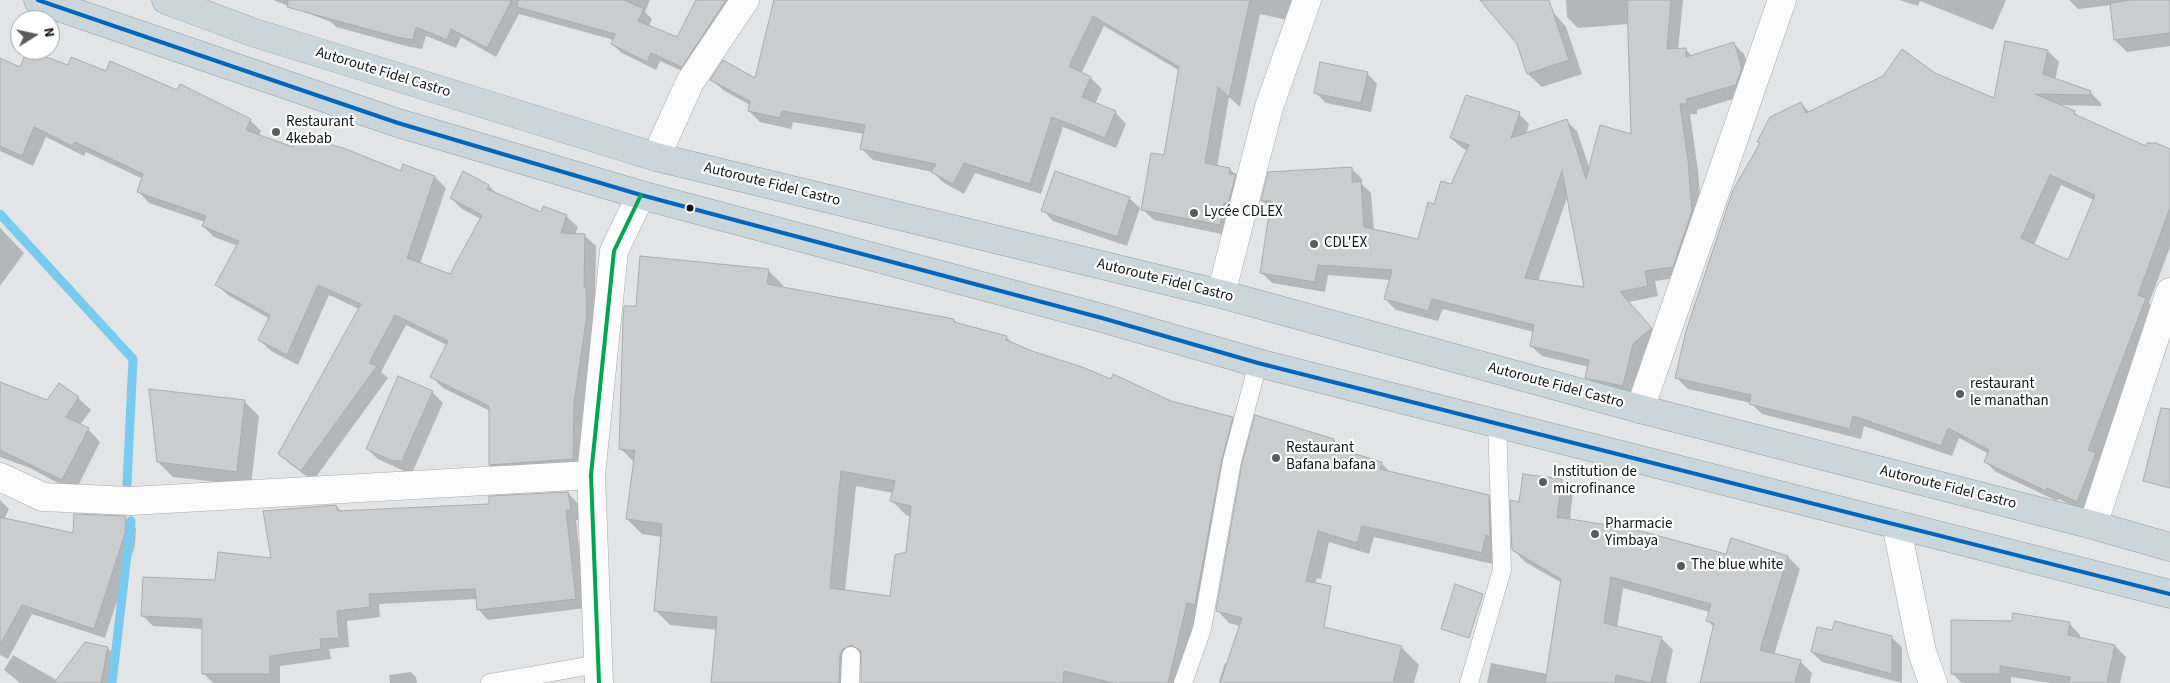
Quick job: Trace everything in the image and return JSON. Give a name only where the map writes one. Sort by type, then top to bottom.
[{"type":"highway","points":[[38,0],[398,123],[641,195],[1093,315],[1258,363],[2170,594]]},
{"type":"highway","name":"Autoroute Fidel Castro","points":[[166,0],[255,33],[656,157],[1221,294],[1640,409],[2093,525],[2170,547]]},
{"type":"street","points":[[656,157],[690,82],[745,0]]},
{"type":"street","points":[[1221,294],[1269,108],[1307,0]]},
{"type":"street","points":[[1640,409],[1782,0]]},
{"type":"street","points":[[598,673],[591,475],[614,251],[641,195]]},
{"type":"street","points":[[2093,525],[2170,292]]},
{"type":"street","points":[[0,477],[44,497],[131,501],[591,475]]},
{"type":"street","points":[[1896,524],[1922,652],[1933,683]]},
{"type":"lane","points":[[1184,683],[1202,629],[1232,461],[1258,363]]},
{"type":"lane","points":[[1469,683],[1502,570],[1497,423]]},
{"type":"lane","points":[[850,683],[852,656]]},
{"type":"lane","points":[[490,683],[598,673]]},
{"type":"building","points":[[288,0],[512,0],[487,48],[451,29],[447,40],[416,27],[413,40],[396,37],[287,7]]},
{"type":"building","points":[[518,0],[624,0],[644,9],[638,21],[677,37],[696,0],[726,0],[682,67],[651,53],[647,62],[611,44],[615,34],[517,7]]},
{"type":"building","points":[[774,0],[1250,0],[1229,97],[1218,87],[1205,163],[1230,168],[1229,174],[1236,174],[1228,203],[1224,203],[1220,225],[1141,210],[1151,153],[1164,155],[1179,67],[1093,16],[1069,66],[1091,77],[1082,97],[1116,111],[1105,138],[1052,117],[1030,184],[964,163],[953,184],[931,172],[936,164],[860,149],[865,125],[782,111],[780,118],[748,111],[750,101],[710,80],[723,60],[755,78]]},
{"type":"building","points":[[1480,0],[1549,0],[1569,60],[1527,74],[1517,44]]},
{"type":"building","points":[[1627,0],[1671,0],[1667,49],[1686,48],[1686,57],[1734,42],[1742,68],[1736,85],[1687,99],[1687,104],[1680,104],[1688,160],[1692,211],[1673,267],[1645,271],[1648,286],[1620,292],[1652,328],[1633,344],[1623,386],[1585,378],[1589,360],[1530,346],[1534,325],[1432,299],[1428,311],[1384,299],[1392,270],[1318,265],[1315,282],[1260,273],[1271,201],[1261,201],[1268,172],[1352,167],[1352,182],[1361,181],[1364,227],[1418,239],[1428,202],[1434,204],[1441,181],[1451,184],[1469,145],[1450,138],[1466,95],[1520,112],[1511,138],[1567,119],[1586,179],[1600,125],[1631,134]],"holes":[[[1562,171],[1584,287],[1525,278]]]},
{"type":"building","points":[[2130,0],[2170,0],[2170,33],[2114,40],[2110,3]]},
{"type":"building","points":[[2005,41],[2048,50],[2043,74],[2091,91],[2090,95],[2035,94],[2075,111],[2074,114],[2146,146],[2147,143],[2156,143],[2170,149],[2170,208],[2138,295],[2146,298],[2088,450],[2096,453],[2077,502],[2047,488],[2046,491],[1984,462],[1989,450],[1948,428],[1941,446],[1853,416],[1850,429],[1749,404],[1751,395],[1675,378],[1686,331],[1733,190],[1760,143],[1757,142],[1770,117],[1801,102],[1806,113],[1883,76],[1902,49],[1935,73],[1994,98]],"holes":[[[2050,175],[2095,195],[2068,260],[2021,238]]]},
{"type":"building","points":[[71,57],[106,71],[110,61],[177,90],[180,84],[251,119],[246,130],[293,147],[296,135],[343,148],[401,171],[403,164],[435,176],[407,258],[450,274],[482,215],[450,198],[463,171],[489,185],[487,189],[541,212],[543,206],[567,215],[561,233],[585,234],[584,287],[586,287],[587,315],[574,403],[573,459],[489,465],[489,406],[430,377],[448,341],[395,315],[369,363],[377,366],[301,471],[278,454],[361,304],[318,285],[287,355],[258,340],[270,315],[215,285],[239,241],[202,226],[206,216],[137,192],[143,174],[75,142],[72,146],[34,127],[22,156],[0,146],[0,58],[20,67],[23,60],[54,60],[68,65]]},
{"type":"building","points":[[1320,62],[1368,72],[1361,103],[1314,93]]},
{"type":"building","points":[[1055,171],[1130,197],[1117,237],[1041,211]]},
{"type":"building","points":[[640,256],[769,269],[767,284],[954,319],[954,322],[1007,336],[1006,340],[1032,351],[1082,367],[1111,379],[1113,374],[1171,401],[1233,417],[1222,459],[1195,605],[1187,603],[1168,683],[1113,683],[1064,671],[1063,683],[861,683],[861,651],[851,645],[842,650],[840,655],[839,683],[711,683],[717,617],[654,611],[662,524],[626,519],[635,451],[619,449],[623,321],[624,306],[636,306]],"holes":[[[841,471],[895,481],[890,501],[911,506],[906,552],[895,555],[890,596],[830,588]]]},
{"type":"building","points":[[398,376],[433,391],[402,461],[393,461],[366,449]]},
{"type":"building","points":[[0,382],[47,400],[59,383],[79,397],[66,417],[89,428],[62,480],[0,450]]},
{"type":"building","points":[[149,389],[245,400],[237,472],[157,462]]},
{"type":"building","points":[[2161,408],[2170,409],[2170,488],[2143,481]]},
{"type":"building","points":[[1255,415],[1334,439],[1332,447],[1382,462],[1380,469],[1489,495],[1490,537],[1486,535],[1482,553],[1362,526],[1357,543],[1318,531],[1306,581],[1331,586],[1324,627],[1402,646],[1393,683],[1220,683],[1242,618],[1216,611],[1242,463]]},
{"type":"building","points":[[1523,474],[1562,479],[1557,517],[1633,529],[1726,554],[1731,538],[1788,556],[1760,650],[1801,660],[1795,683],[1700,683],[1714,623],[1706,621],[1711,604],[1611,577],[1604,623],[1662,637],[1651,683],[1616,675],[1615,683],[1545,683],[1561,579],[1512,550],[1510,500],[1519,502]]},
{"type":"building","points":[[568,492],[571,510],[566,510],[576,599],[477,610],[475,589],[369,594],[370,607],[337,611],[339,638],[320,639],[321,649],[270,656],[270,674],[202,674],[202,619],[141,616],[143,577],[215,580],[218,552],[271,558],[263,511],[336,505],[338,511],[489,504],[489,496]]},
{"type":"building","points":[[74,514],[126,516],[125,534],[94,629],[22,605],[0,645],[0,517],[73,533]]},
{"type":"building","points":[[1455,584],[1483,594],[1469,638],[1441,629]]},
{"type":"building","points":[[2013,613],[2070,622],[2068,635],[2115,645],[2107,683],[2069,683],[2070,677],[2000,666],[2000,674],[1951,674],[1951,620],[2012,621]]},
{"type":"building","points":[[1835,621],[1892,636],[1892,674],[1811,652],[1817,627],[1832,630]]},
{"type":"building","points":[[85,642],[108,647],[101,683],[54,683]]},
{"type":"waterway","points":[[0,214],[133,359],[127,484]]},
{"type":"waterway","points":[[112,683],[131,521]]},
{"type":"transit line","points":[[38,0],[398,123],[641,195],[1102,318],[1258,363],[2170,594]]},
{"type":"transit line","points":[[599,683],[591,475],[614,251],[641,195]]},
{"type":"place","name":"Restaurant 4kebab","points":[[276,132]]},
{"type":"place","name":"Lycée CDLEX","points":[[1194,213]]},
{"type":"place","name":"CDL'EX","points":[[1314,244]]},
{"type":"place","name":"restaurant le manathan","points":[[1960,394]]},
{"type":"place","name":"Restaurant Bafana bafana","points":[[1276,458]]},
{"type":"place","name":"Institution de microfinance","points":[[1543,482]]},
{"type":"place","name":"Pharmacie Yimbaya","points":[[1595,534]]},
{"type":"place","name":"The blue white","points":[[1681,566]]}]
